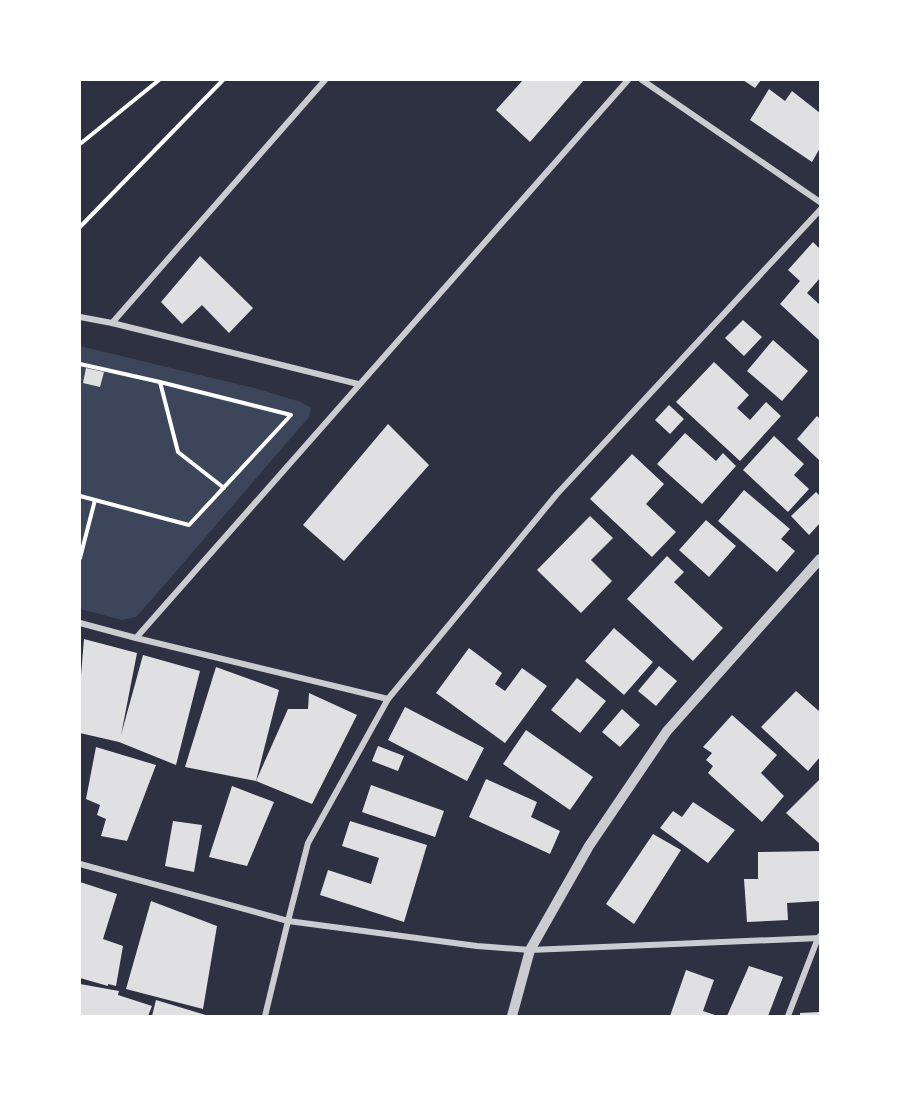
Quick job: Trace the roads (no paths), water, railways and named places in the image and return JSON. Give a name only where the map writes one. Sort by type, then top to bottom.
[{"type":"street","points":[[112,323],[325,80]]},
{"type":"street","points":[[136,638],[628,80]]},
{"type":"street","points":[[642,80],[820,202]]},
{"type":"street","points":[[265,1017],[308,843],[388,699],[557,494],[820,210]]},
{"type":"street","points":[[80,317],[358,384]]},
{"type":"street","points":[[512,1017],[530,950],[589,846],[667,731],[820,559]]},
{"type":"street","points":[[80,622],[136,638],[388,699]]},
{"type":"street","points":[[80,864],[288,921],[477,946],[530,950],[820,937],[788,1017]]}]
